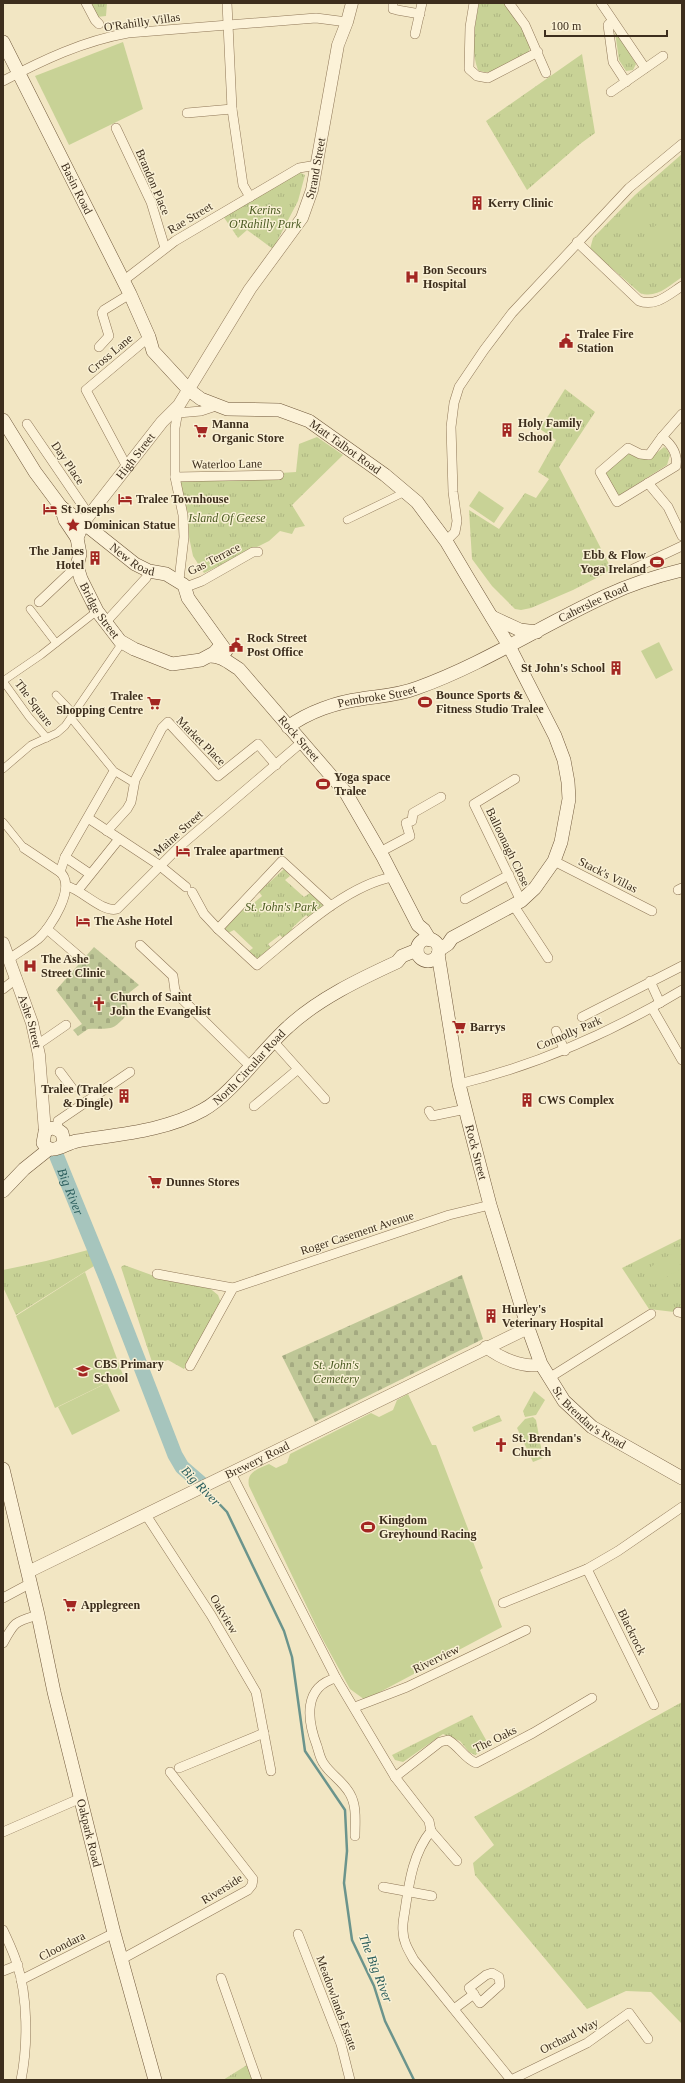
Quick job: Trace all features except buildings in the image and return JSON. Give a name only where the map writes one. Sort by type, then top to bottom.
[{"type":"main road","name":"Basin Road","points":[[3,42],[132,299],[149,337]]},
{"type":"main road","name":"Matt Talbot Road","points":[[149,337],[154,351],[186,387],[201,399],[216,406],[236,410],[279,410],[309,421],[353,452],[417,502],[446,541],[463,569],[508,646],[555,736],[564,760],[568,782],[569,800],[566,822],[554,861]]},
{"type":"main road","points":[[3,420],[35,472],[59,505],[65,520],[77,538]]},
{"type":"main road","name":"New Road","points":[[59,505],[86,519],[135,564],[149,572],[157,571],[188,583]]},
{"type":"main road","points":[[77,538],[86,519]]},
{"type":"main road","name":"Bridge Street","points":[[77,538],[80,554],[77,566],[80,579],[97,611],[108,621],[122,643]]},
{"type":"main road","name":"Caherslee Road","points":[[508,646],[622,589],[682,570]]},
{"type":"main road","name":"Rock Street","points":[[188,583],[188,598],[228,654],[230,662]]},
{"type":"main road","points":[[491,617],[520,630],[537,632]]},
{"type":"main road","points":[[122,643],[172,664],[189,663],[210,656],[221,645]]},
{"type":"main road","name":"Pembroke Street","points":[[288,726],[313,713],[340,704],[359,699],[395,695],[418,688],[508,646]]},
{"type":"main road","name":"Rock Street","points":[[210,656],[215,656],[230,662],[239,669],[346,793],[380,852],[418,925],[424,930],[428,950],[441,966],[440,973],[446,998],[459,1084],[490,1205],[528,1328]]},
{"type":"main road","name":"North Circular Road","points":[[53,1137],[86,1140],[115,1136],[166,1125],[193,1115],[218,1100],[273,1041],[308,1010],[397,962],[405,962],[518,903],[535,888],[554,861]]},
{"type":"main road","points":[[3,1191],[53,1137]]},
{"type":"main road","name":"St. Brendan's Road","points":[[528,1328],[541,1364],[569,1407],[592,1427],[682,1478]]},
{"type":"main road","name":"Oakpark Road","points":[[3,1469],[38,1615],[54,1692],[114,1932],[155,2080]]},
{"type":"street","points":[[86,3],[95,20],[99,24]]},
{"type":"street","points":[[227,3],[232,110],[242,185],[250,197]]},
{"type":"street","name":"Strand Street","points":[[186,387],[250,289],[302,218],[312,190],[333,64],[338,45],[348,22],[352,3]]},
{"type":"street","points":[[393,3],[393,9],[420,14]]},
{"type":"street","points":[[416,34],[422,3]]},
{"type":"street","points":[[474,3],[470,27],[469,69],[476,76],[488,78],[538,52]]},
{"type":"street","points":[[509,3],[525,24],[546,73]]},
{"type":"street","points":[[601,3],[645,68]]},
{"type":"street","name":"O'Rahilly Villas","points":[[3,81],[70,49],[111,36],[141,31],[316,18],[348,22]]},
{"type":"street","points":[[612,21],[608,25],[613,62],[626,82]]},
{"type":"street","points":[[611,92],[663,56]]},
{"type":"street","points":[[187,113],[232,110]]},
{"type":"street","name":"Brandon Place","points":[[116,128],[152,202],[165,248]]},
{"type":"street","points":[[446,541],[456,532],[457,521],[453,492],[451,427],[454,403],[459,387],[496,332],[577,242],[629,188],[682,144]]},
{"type":"street","name":"Rae Street","points":[[123,281],[165,248],[250,197],[300,168],[317,165]]},
{"type":"street","points":[[577,242],[639,301],[648,304],[656,303],[682,286]]},
{"type":"street","points":[[99,347],[109,336],[102,316],[104,310],[132,299]]},
{"type":"street","name":"Cross Lane","points":[[127,467],[86,390],[149,337]]},
{"type":"street","name":"High Street","points":[[86,519],[162,422],[178,409],[186,387]]},
{"type":"street","points":[[188,583],[184,532],[175,477],[176,424],[178,409],[201,411],[216,406]]},
{"type":"street","points":[[662,437],[668,442],[673,450],[677,460],[676,466],[617,502],[600,472],[628,448],[640,454],[649,455],[662,437],[682,414]]},
{"type":"street","points":[[162,422],[176,424]]},
{"type":"street","name":"Day Place","points":[[27,424],[86,519]]},
{"type":"street","name":"Waterloo Lane","points":[[175,477],[280,475]]},
{"type":"street","points":[[648,483],[668,507],[682,536]]},
{"type":"street","points":[[347,520],[405,492]]},
{"type":"street","points":[[633,569],[682,546]]},
{"type":"street","name":"Gas Terrace","points":[[188,583],[256,552]]},
{"type":"street","points":[[39,602],[77,566]]},
{"type":"street","points":[[108,621],[146,578],[149,572]]},
{"type":"street","points":[[30,609],[56,643]]},
{"type":"street","name":"The Square","points":[[47,738],[29,717],[3,681],[41,655],[97,611]]},
{"type":"street","name":"Bridge Street","points":[[3,770],[31,745],[57,733],[72,716],[122,643]]},
{"type":"street","name":"The Square","points":[[56,695],[114,772],[134,783]]},
{"type":"street","name":"Market Place","points":[[107,831],[127,809],[131,802],[134,783],[162,728],[168,722],[218,776],[258,744],[276,764]]},
{"type":"street","name":"Maine Street","points":[[67,886],[78,890],[107,909],[117,909],[159,865],[302,742]]},
{"type":"street","points":[[60,872],[65,857],[114,772]]},
{"type":"street","name":"Balloonagh Close","points":[[515,779],[474,804],[509,875],[518,903]]},
{"type":"street","points":[[380,852],[410,836],[406,824],[412,820],[413,813],[441,797]]},
{"type":"street","points":[[88,818],[159,865],[189,889],[204,914],[257,965],[331,906],[371,883],[393,877]]},
{"type":"street","points":[[3,822],[24,848],[66,876],[67,886],[59,910],[47,929],[29,946],[9,959]]},
{"type":"street","points":[[78,890],[119,839]]},
{"type":"street","points":[[65,857],[90,874]]},
{"type":"street","points":[[218,929],[282,861],[331,906]]},
{"type":"street","name":"Stack's Villas","points":[[554,861],[652,911]]},
{"type":"street","points":[[465,900],[509,875]]},
{"type":"street","points":[[518,903],[548,958]]},
{"type":"street","points":[[47,929],[82,959]]},
{"type":"street","name":"Ashe Street","points":[[3,943],[17,978],[32,1023],[37,1045],[42,1102],[53,1137]]},
{"type":"street","points":[[140,945],[173,976],[175,991],[182,999],[250,1066]]},
{"type":"street","points":[[582,1017],[682,966]]},
{"type":"street","points":[[3,989],[17,978]]},
{"type":"street","points":[[650,981],[660,1003]]},
{"type":"street","name":"Connolly Park","points":[[459,1084],[493,1076],[564,1051],[652,1008],[682,990]]},
{"type":"street","points":[[652,1008],[682,1060]]},
{"type":"street","points":[[37,1045],[66,1025]]},
{"type":"street","points":[[556,1031],[564,1051]]},
{"type":"street","points":[[273,1041],[297,1070],[325,1099]]},
{"type":"street","points":[[254,1106],[297,1070]]},
{"type":"street","points":[[60,1072],[72,1088]]},
{"type":"street","points":[[53,1137],[58,1121],[130,1072]]},
{"type":"street","points":[[429,1111],[432,1116],[466,1109]]},
{"type":"street","name":"Roger Casement Avenue","points":[[157,1274],[233,1288],[449,1215],[490,1205]]},
{"type":"street","points":[[190,1366],[233,1288]]},
{"type":"street","points":[[549,1378],[651,1314]]},
{"type":"street","name":"Brewery Road","points":[[29,1578],[146,1515],[486,1347],[528,1328]]},
{"type":"street","points":[[486,1347],[521,1364],[528,1366],[541,1364]]},
{"type":"street","points":[[231,1473],[336,1678],[355,1707],[395,1777],[429,1821],[431,1831],[457,1861]]},
{"type":"street","points":[[503,1603],[587,1570],[682,1508]]},
{"type":"street","name":"Oakview","points":[[146,1515],[211,1615],[256,1692],[271,1771]]},
{"type":"street","name":"Blackrock","points":[[587,1570],[654,1705]]},
{"type":"street","points":[[3,1598],[29,1578]]},
{"type":"street","points":[[3,1643],[17,1622],[38,1615]]},
{"type":"street","name":"Riverview","points":[[355,1707],[407,1687],[526,1630]]},
{"type":"street","points":[[336,1678],[323,1683],[318,1687],[312,1696],[309,1712],[311,1732],[324,1764],[341,1780],[351,1795],[356,1814],[355,1836]]},
{"type":"street","name":"The Oaks","points":[[395,1777],[440,1742],[448,1740],[455,1744],[469,1760],[476,1763],[533,1733],[592,1698]]},
{"type":"street","name":"Riverside","points":[[122,1959],[248,1890],[252,1885],[253,1879],[174,1770],[264,1733]]},
{"type":"street","points":[[3,1832],[81,1798]]},
{"type":"street","points":[[431,1831],[423,1841],[417,1855],[408,1892],[403,1931],[406,1947],[414,1960],[511,2080]]},
{"type":"street","points":[[383,1887],[432,1896]]},
{"type":"street","points":[[3,1930],[18,1965],[27,2031],[22,2080]]},
{"type":"street","name":"Cloondara","points":[[20,1980],[114,1932]]},
{"type":"street","name":"Meadowlands Estate","points":[[298,1934],[341,2044],[350,2080]]},
{"type":"street","points":[[3,1971],[18,1965]]},
{"type":"street","points":[[221,1978],[257,2080]]},
{"type":"street","points":[[454,2009],[474,1994]]},
{"type":"street","name":"Orchard Way","points":[[511,2080],[587,2043],[629,2013],[648,2039]]},
{"type":"green space","points":[[90,3],[107,3],[106,16],[97,17]]},
{"type":"green space","points":[[479,3],[504,3],[517,20],[531,47],[528,52],[504,67],[491,72],[478,70],[474,54],[474,37]]},
{"type":"green space","points":[[615,32],[617,32],[636,64],[633,70],[626,71],[619,60]]},
{"type":"green space","points":[[123,42],[143,109],[69,145],[35,76]]},
{"type":"green space","points":[[582,54],[595,133],[580,144],[527,190],[486,121]]},
{"type":"green space","points":[[682,154],[682,277],[657,293],[640,293],[590,249],[593,238],[635,195]]},
{"type":"green space","name":"Kerins O'Rahilly Park","points":[[299,172],[305,175],[298,201],[273,249],[247,230],[238,238],[223,216]]},
{"type":"green space","points":[[641,203],[654,215],[631,239],[618,226]]},
{"type":"green space","points":[[660,221],[673,233],[650,257],[637,245]]},
{"type":"green space","points":[[565,389],[595,412],[559,467],[612,570],[573,590],[531,608],[521,610],[515,609],[492,586],[472,559],[469,510],[499,529],[525,493],[536,498],[549,479],[538,472],[556,440],[540,429]]},
{"type":"green space","name":"Island Of Geese","points":[[317,437],[343,455],[292,505],[305,526],[295,528],[292,534],[280,531],[269,541],[204,573],[193,556],[189,537],[188,513],[179,480],[296,472],[299,444]]},
{"type":"green space","points":[[664,447],[670,455],[667,465],[620,495],[617,494],[606,476],[606,472],[627,452],[641,459],[649,459]]},
{"type":"green space","points":[[479,491],[504,508],[494,523],[469,506]]},
{"type":"green space","points":[[659,642],[673,670],[656,679],[641,651]]},
{"type":"green space","name":"St. John's Park","points":[[284,869],[290,876],[285,880],[304,897],[310,893],[326,907],[311,919],[306,915],[292,928],[295,932],[285,940],[280,935],[268,944],[272,949],[257,959],[249,951],[253,948],[234,930],[228,933],[223,928],[247,904],[250,906],[262,896],[259,892]]},
{"type":"green space","points":[[94,947],[139,985],[125,996],[129,1012],[119,1023],[112,1028],[88,1029],[78,1036],[73,1030],[82,1024],[56,990]]},
{"type":"green space","points":[[682,1238],[682,1307],[674,1312],[649,1309],[622,1268]]},
{"type":"green space","points":[[88,1250],[94,1266],[16,1315],[3,1287],[3,1270]]},
{"type":"green space","points":[[673,1253],[682,1268],[653,1285],[644,1271]]},
{"type":"green space","points":[[124,1265],[157,1277],[207,1286],[218,1295],[221,1303],[218,1311],[184,1369],[168,1360],[153,1365],[121,1267]]},
{"type":"green space","points":[[85,1272],[123,1375],[55,1408],[16,1316]]},
{"type":"green space","name":"St. John's Cemetery","points":[[462,1275],[483,1339],[315,1422],[282,1356]]},
{"type":"green space","points":[[107,1383],[120,1411],[72,1435],[58,1407]]},
{"type":"green space","points":[[534,1391],[545,1400],[536,1415],[525,1417],[523,1411]]},
{"type":"green space","name":"Kingdom Greyhound Racing","points":[[408,1394],[432,1445],[436,1445],[483,1568],[480,1570],[502,1627],[365,1700],[350,1689],[322,1638],[249,1486],[249,1477],[257,1469],[269,1464],[276,1468],[287,1463],[290,1454],[371,1413],[379,1417],[393,1410],[397,1400]]},
{"type":"green space","points":[[499,1415],[502,1421],[474,1432],[472,1427]]},
{"type":"green space","points":[[533,1417],[536,1420],[543,1458],[533,1462],[517,1428],[525,1419]]},
{"type":"green space","points":[[682,1702],[682,2024],[651,1992],[626,1991],[587,2009],[475,1875],[473,1863],[494,1845],[474,1817]]},
{"type":"green space","points":[[472,1715],[490,1747],[475,1755],[469,1752],[460,1741],[443,1734],[403,1762],[395,1760],[392,1755]]},
{"type":"green space","points":[[247,2065],[254,2080],[223,2080]]},
{"type":"waterway","name":"Big River","points":[[57,1157],[108,1282],[175,1455],[182,1467],[204,1486]]},
{"type":"waterway","name":"Big River","points":[[205,1489],[227,1512],[284,1631],[292,1657],[305,1751],[345,1810],[347,1851],[344,1883],[352,1940],[374,1986],[385,2021],[414,2080]]},
{"type":"place","name":"Kerry Clinic","points":[[477,203]]},
{"type":"place","name":"Bon Secours Hospital","points":[[412,277]]},
{"type":"place","name":"Tralee Fire Station","points":[[566,341]]},
{"type":"place","name":"Holy Family School","points":[[507,430]]},
{"type":"place","name":"Manna Organic Store","points":[[201,431]]},
{"type":"place","name":"Tralee Townhouse","points":[[125,499]]},
{"type":"place","name":"St Josephs","points":[[50,509]]},
{"type":"place","name":"Dominican Statue","points":[[73,525]]},
{"type":"place","name":"The James Hotel","points":[[95,558]]},
{"type":"place","name":"Ebb & Flow Yoga Ireland","points":[[657,562]]},
{"type":"place","name":"Rock Street Post Office","points":[[236,645]]},
{"type":"place","name":"St John's School","points":[[616,668]]},
{"type":"place","name":"Bounce Sports & Fitness Studio Tralee","points":[[425,702]]},
{"type":"place","name":"Tralee Shopping Centre","points":[[154,703]]},
{"type":"place","name":"Yoga space Tralee","points":[[323,784]]},
{"type":"place","name":"Tralee apartment","points":[[183,851]]},
{"type":"place","name":"The Ashe Hotel","points":[[83,921]]},
{"type":"place","name":"The Ashe Street Clinic","points":[[30,966]]},
{"type":"place","name":"Church of Saint John the Evangelist","points":[[99,1004]]},
{"type":"place","name":"Barrys","points":[[459,1027]]},
{"type":"place","name":"Tralee (Tralee & Dingle)","points":[[124,1096]]},
{"type":"place","name":"CWS Complex","points":[[527,1100]]},
{"type":"place","name":"Dunnes Stores","points":[[155,1182]]},
{"type":"place","name":"Hurley's Veterinary Hospital","points":[[491,1316]]},
{"type":"place","name":"CBS Primary School","points":[[83,1371]]},
{"type":"place","name":"St. Brendan's Church","points":[[501,1445]]},
{"type":"place","name":"Kingdom Greyhound Racing","points":[[368,1527]]},
{"type":"place","name":"Applegreen","points":[[70,1605]]},
{"type":"water label","name":"The Big River","points":[[376,1968]]}]
